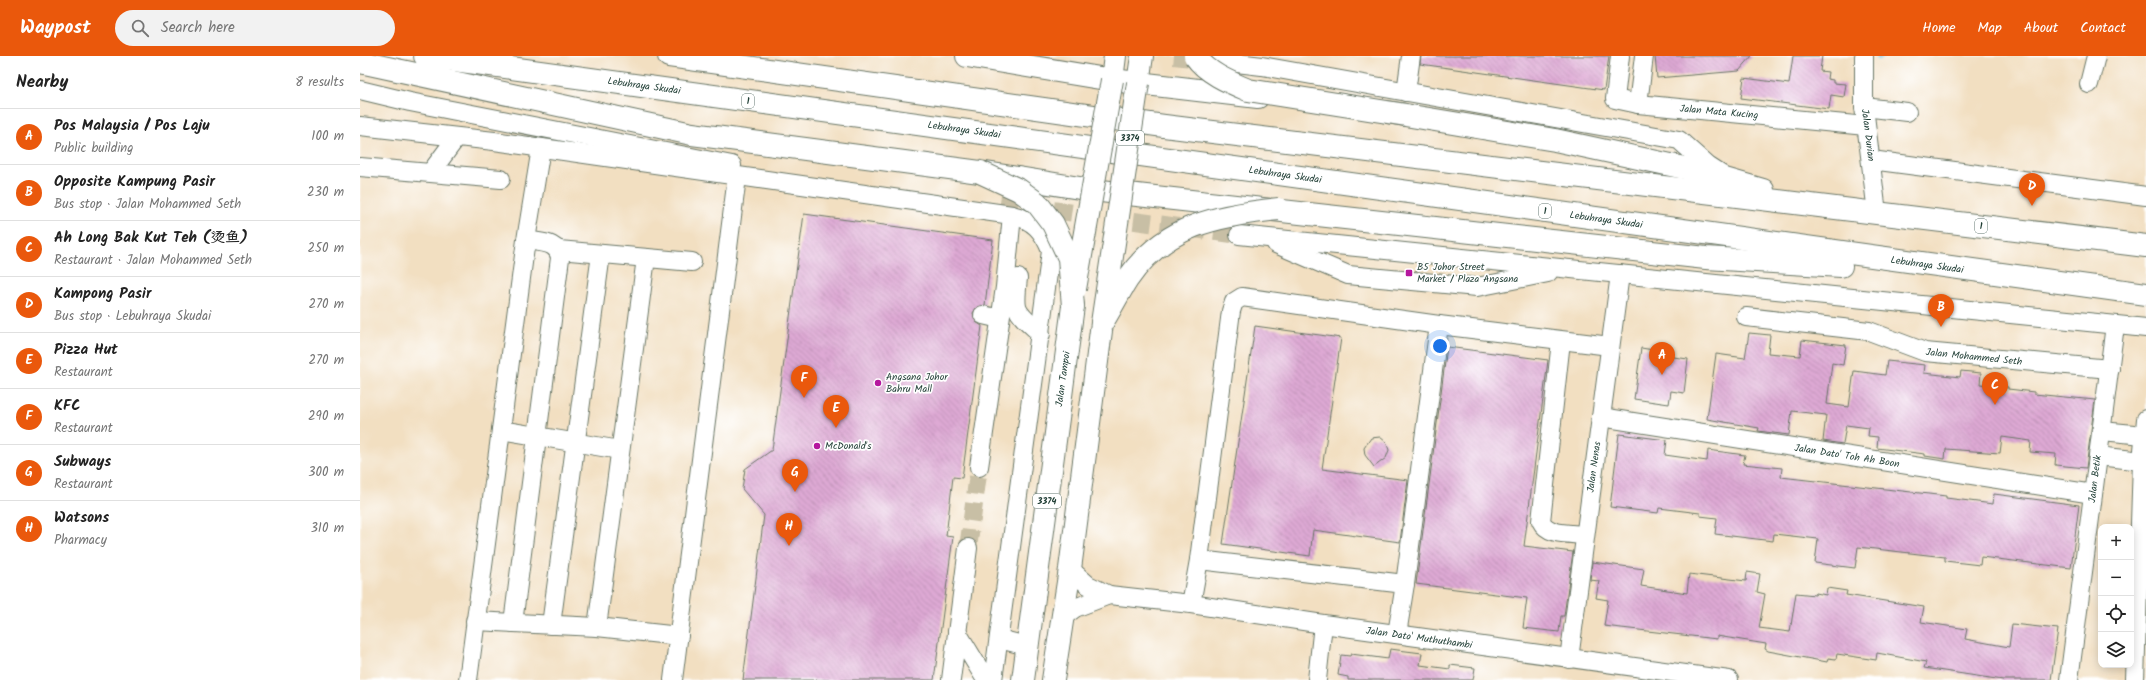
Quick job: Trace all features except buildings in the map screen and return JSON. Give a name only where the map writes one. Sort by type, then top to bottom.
[{"type":"main road","name":"Lebuhraya Skudai","points":[[425,56],[2146,294]]},
{"type":"main road","name":"1","points":[[669,56],[1164,126],[1815,207],[1877,213],[2146,246]]},
{"type":"main road","points":[[967,56],[1112,80],[1406,115]]},
{"type":"main road","name":"3374","points":[[1112,80],[1116,56]]},
{"type":"main road","name":"3374","points":[[1053,680],[1070,569],[1102,327],[1142,56]]},
{"type":"main road","points":[[1195,56],[1212,72],[1226,81],[1248,90],[1555,140],[1730,180],[1815,207]]},
{"type":"main road","points":[[360,62],[692,134],[980,172],[1121,194],[1279,209],[1492,235],[1706,258],[1880,268],[1929,265]]},
{"type":"main road","name":"Jalan Tampoi","points":[[1023,680],[1072,314],[1112,80]]},
{"type":"main road","points":[[980,172],[1020,190],[1037,203],[1052,224],[1069,258],[1072,314]]},
{"type":"main road","points":[[1102,327],[1127,280],[1142,261],[1175,233],[1204,221],[1242,213],[1279,209]]},
{"type":"street","points":[[1406,92],[1411,56]]},
{"type":"street","name":"Jalan Mata Kucing","points":[[1620,56],[1615,99],[1638,104],[1866,126]]},
{"type":"street","points":[[1638,104],[1644,56]]},
{"type":"street","name":"Jalan Durian","points":[[1864,56],[1864,107],[1877,213]]},
{"type":"street","points":[[2089,84],[2096,56]]},
{"type":"street","points":[[1220,61],[1263,61],[1406,92],[1679,140],[1708,166],[1730,180]]},
{"type":"street","points":[[360,90],[410,102],[746,167],[1012,212],[1034,223],[1045,235],[1051,251],[1041,334],[993,680]]},
{"type":"street","points":[[1864,107],[1907,112]]},
{"type":"street","points":[[360,126],[541,148],[737,177],[1012,212]]},
{"type":"street","points":[[431,172],[457,137]]},
{"type":"street","points":[[468,680],[526,240],[541,148]]},
{"type":"street","points":[[1871,160],[2146,196]]},
{"type":"street","points":[[360,167],[501,179]]},
{"type":"street","points":[[673,680],[737,177]]},
{"type":"street","points":[[979,467],[992,317],[1012,212]]},
{"type":"street","points":[[1012,212],[1015,303],[1017,312],[1041,334]]},
{"type":"street","points":[[1239,235],[2146,328]]},
{"type":"street","points":[[1259,237],[1348,275],[1477,287],[1567,269]]},
{"type":"street","points":[[513,624],[560,258],[559,250],[554,245],[526,240]]},
{"type":"street","points":[[559,250],[692,262]]},
{"type":"street","points":[[551,625],[601,254]]},
{"type":"street","points":[[597,627],[646,258]]},
{"type":"street","name":"Jalan Nenas","points":[[1569,659],[1620,274]]},
{"type":"street","points":[[1191,604],[1199,560],[1231,311],[1234,302],[1242,297],[1438,325],[1610,346]]},
{"type":"street","name":"Jalan Mohammed Seth","points":[[1746,317],[1869,331],[1925,352],[2110,369]]},
{"type":"street","points":[[1397,634],[1405,584],[1438,325]]},
{"type":"street","name":"Jalan Betik","points":[[2069,680],[2115,325]]},
{"type":"street","points":[[1561,341],[1541,521],[1544,528],[1552,531],[1585,535]]},
{"type":"street","name":"Jalan Dato' Toh Ah Boon","points":[[1601,417],[2093,494]]},
{"type":"street","points":[[2102,431],[2145,427],[2142,461],[2135,680]]},
{"type":"street","points":[[501,430],[620,450]]},
{"type":"street","points":[[2098,456],[2142,461]]},
{"type":"street","points":[[951,680],[968,548]]},
{"type":"street","points":[[1199,560],[1405,584]]},
{"type":"street","name":"Jalan Dato' Muthuthambi","points":[[1070,569],[1088,585],[1109,595],[1191,604],[1569,659],[1678,677],[1729,680]]},
{"type":"street","name":"Jalan Dato' Muthuthambi","points":[[1063,617],[1075,608],[1109,595]]},
{"type":"street","points":[[475,621],[597,627],[679,636]]},
{"type":"street","points":[[1317,680],[1323,624]]},
{"type":"street","points":[[957,632],[986,680]]},
{"type":"street","points":[[999,639],[1027,646]]},
{"type":"waterway","points":[[1878,58],[1884,56]]},
{"type":"tunnel","points":[[1174,56],[1209,60]]},
{"type":"tunnel","points":[[1000,203],[1239,235]]},
{"type":"tunnel","points":[[968,548],[979,467]]},
{"type":"place","name":"Kampong Pasir","points":[[2032,206]]},
{"type":"place","name":"B5 Johor Street Market / Plaza Angsana","points":[[1409,273]]},
{"type":"place","name":"Opposite Kampung Pasir","points":[[1941,327]]},
{"type":"place","name":"Pos Malaysia / Pos Laju","points":[[1662,375]]},
{"type":"place","name":"Angsana Johor Bahru Mall","points":[[878,383]]},
{"type":"place","name":"KFC","points":[[804,398]]},
{"type":"place","name":"Ah Long Bak Kut Teh (烫鱼)","points":[[1995,405]]},
{"type":"place","name":"Pizza Hut","points":[[836,428]]},
{"type":"place","name":"McDonald's","points":[[817,446]]},
{"type":"place","name":"Subways","points":[[795,492]]},
{"type":"place","name":"Watsons","points":[[789,546]]}]
